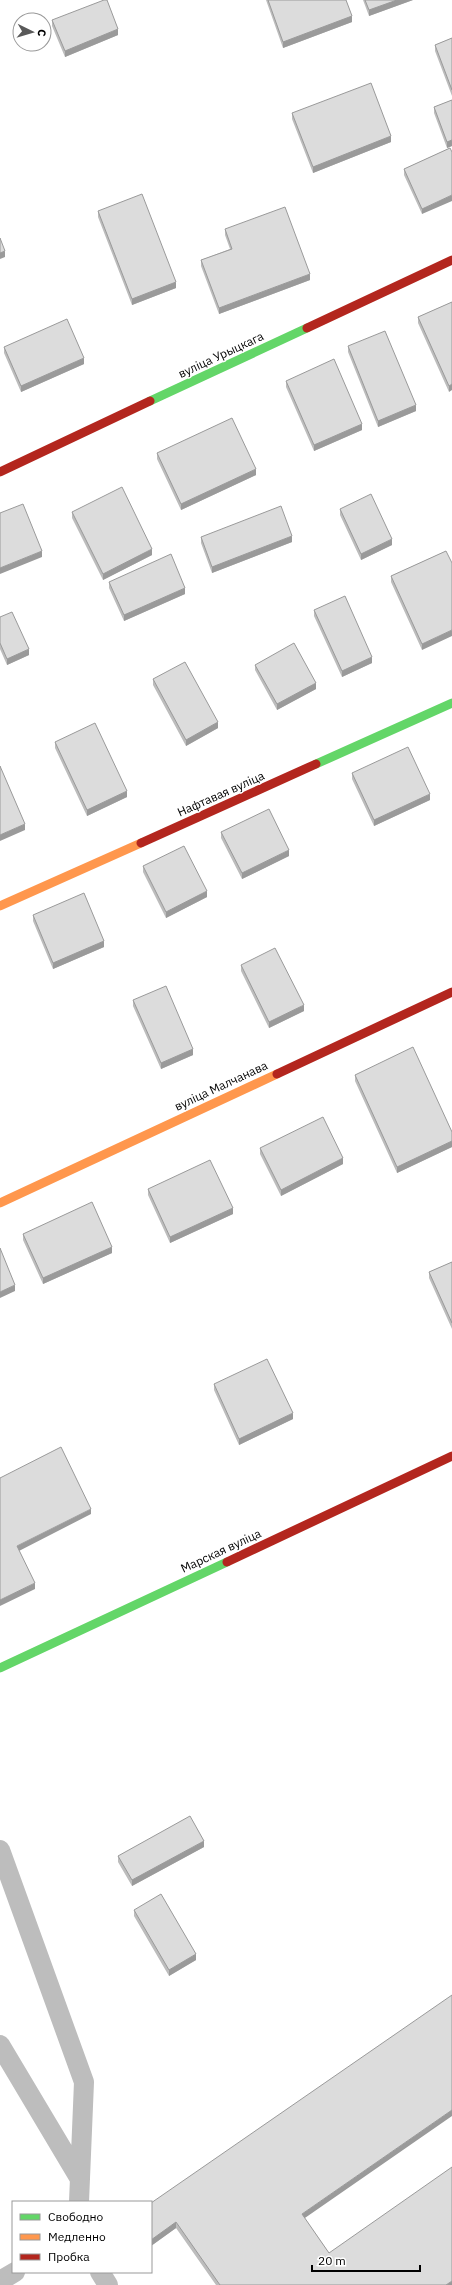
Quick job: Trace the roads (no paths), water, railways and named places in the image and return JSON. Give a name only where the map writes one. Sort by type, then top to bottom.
[{"type":"street","name":"вуліца Урыцкага","points":[[0,472],[452,260]]},
{"type":"street","name":"Нафтавая вуліца","points":[[0,906],[452,703]]},
{"type":"street","name":"вуліца Малчанава","points":[[0,1203],[452,992]]},
{"type":"street","name":"Марская вуліца","points":[[0,1668],[452,1456]]},
{"type":"lane","points":[[0,1850],[84,2082],[79,2201]]},
{"type":"lane","points":[[0,2045],[80,2179]]},
{"type":"lane","points":[[0,2281],[13,2273]]},
{"type":"lane","points":[[101,2273],[108,2285]]}]
